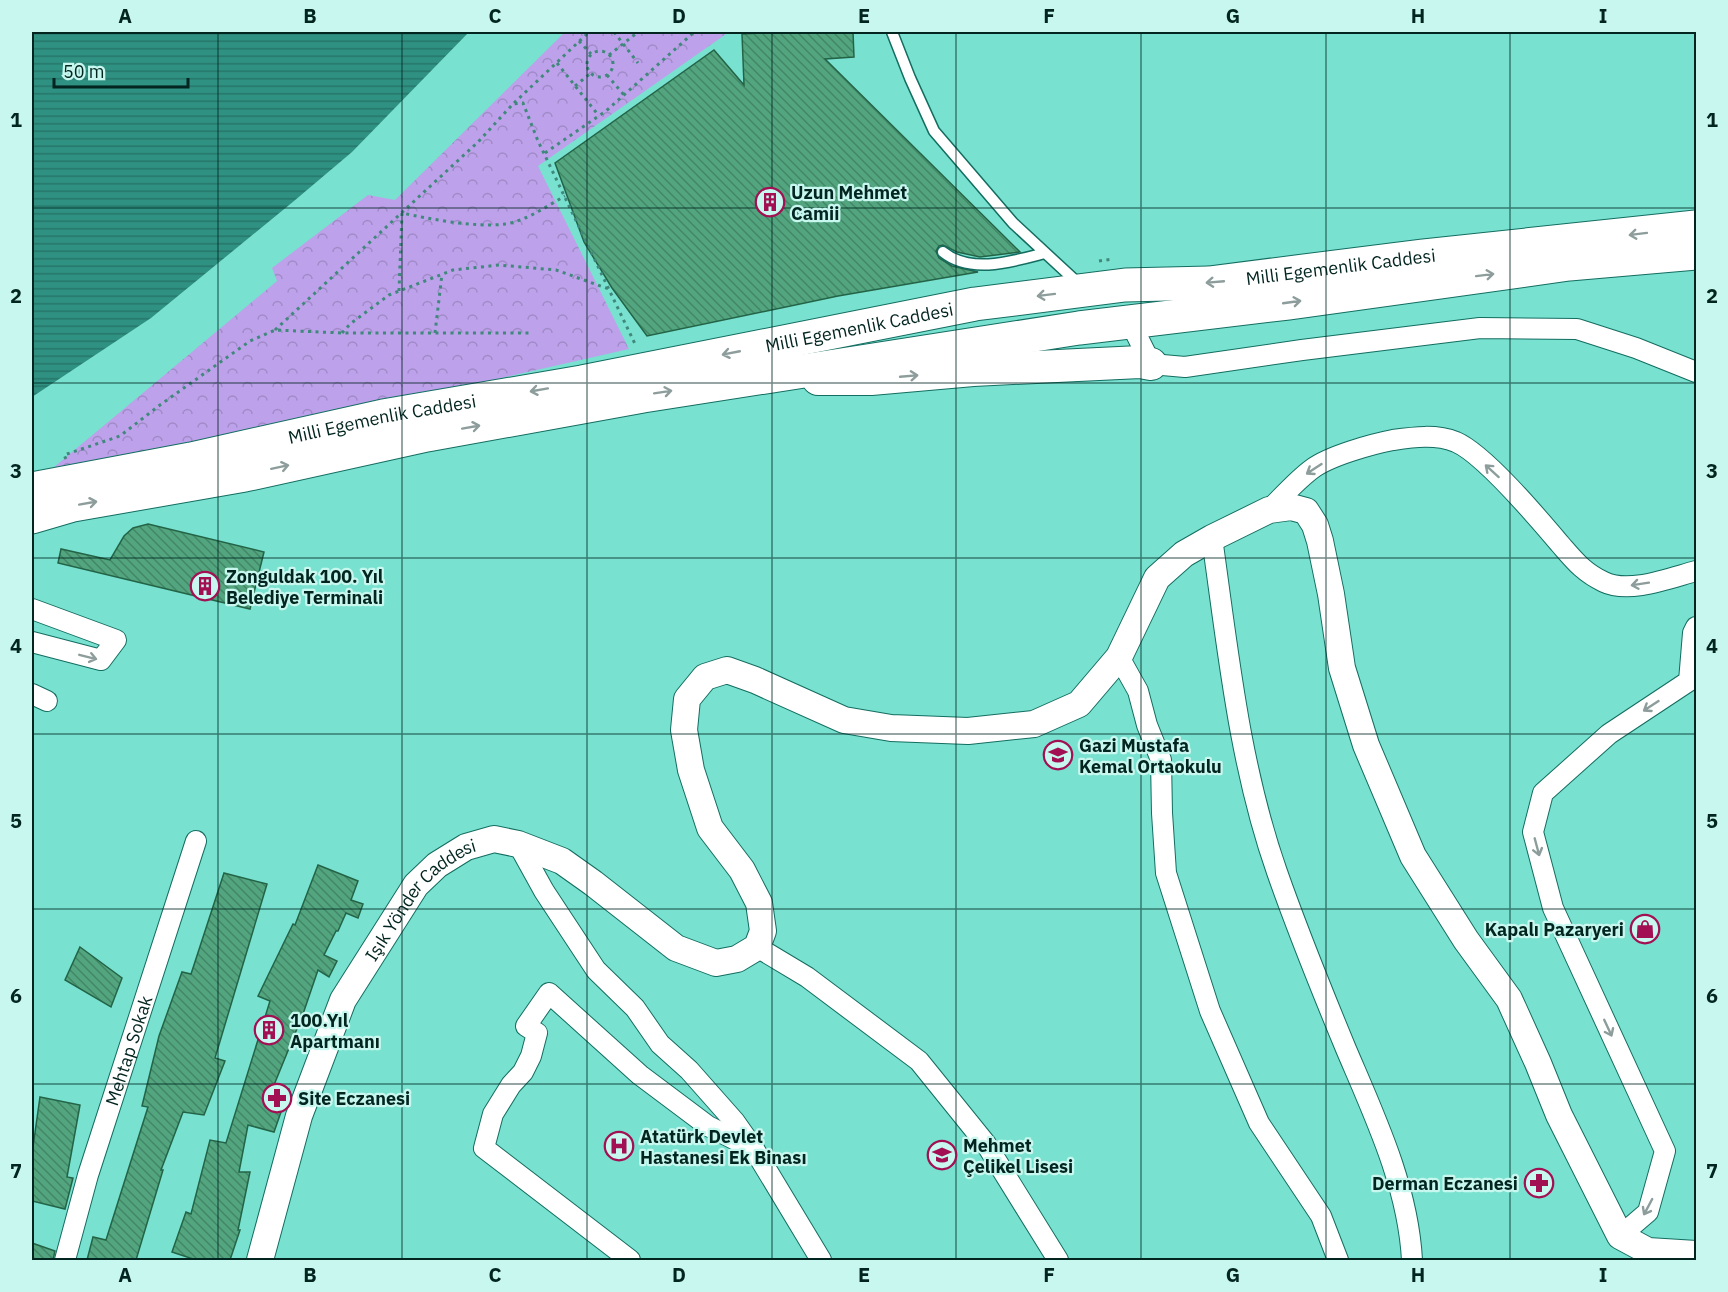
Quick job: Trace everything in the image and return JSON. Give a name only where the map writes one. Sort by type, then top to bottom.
[{"type":"highway","name":"Milli Egemenlik Caddesi","points":[[32,489],[190,459],[383,417],[582,382],[975,304],[1125,285],[1209,283],[1422,256],[1696,227]]},
{"type":"highway","name":"Milli Egemenlik Caddesi","points":[[32,517],[73,505],[245,475],[427,435],[724,383],[1091,327],[1558,266],[1696,253]]},
{"type":"highway","points":[[1125,285],[1130,322]]},
{"type":"highway","points":[[1085,290],[1091,327]]},
{"type":"highway","points":[[32,483],[166,458],[190,459]]},
{"type":"main road","points":[[1091,327],[1105,351],[1146,363]]},
{"type":"main road","points":[[724,383],[871,379],[973,370],[1146,363]]},
{"type":"street","points":[[1130,322],[1146,363],[1185,367],[1480,328],[1576,329],[1636,348],[1696,372]]},
{"type":"street","points":[[1058,1260],[986,1144],[919,1061],[807,977],[757,947],[763,931],[759,903],[742,870],[710,828],[691,770],[684,730],[687,699],[705,677],[727,670],[755,680],[844,720],[891,728],[969,731],[1034,724],[1079,704],[1119,657],[1157,578],[1184,554],[1269,510],[1313,468],[1343,454],[1383,442],[1422,435],[1456,442],[1476,457],[1500,478],[1578,566],[1604,582],[1622,587],[1660,581],[1696,571]]},
{"type":"street","points":[[1269,510],[1291,507],[1306,511],[1315,525],[1331,594],[1342,668],[1366,745],[1409,846],[1466,940],[1509,999],[1559,1115],[1620,1236],[1648,1251],[1696,1254]]},
{"type":"street","points":[[1212,538],[1243,748],[1276,869],[1320,986],[1396,1173],[1410,1233],[1412,1260]]},
{"type":"street","points":[[32,609],[116,640],[101,660],[32,642]]},
{"type":"street","points":[[1620,1236],[1648,1212],[1665,1150],[1553,908],[1533,832],[1543,793],[1609,734],[1693,687],[1693,633],[1696,627]]},
{"type":"street","points":[[1119,657],[1138,691],[1147,725],[1161,760],[1166,873],[1210,1011],[1259,1123],[1321,1216],[1338,1260]]},
{"type":"street","name":"Işık Yönder Caddesi","points":[[260,1260],[298,1116],[343,1000],[416,885],[437,865],[466,847],[494,838],[518,844],[562,861],[676,948],[716,963],[737,959],[757,947]]},
{"type":"street","name":"Mehtap Sokak","points":[[64,1260],[88,1175],[196,842]]},
{"type":"street","points":[[518,844],[544,891],[596,970],[635,1008],[660,1044],[689,1070],[735,1122],[754,1149],[821,1260]]},
{"type":"street","points":[[630,1260],[484,1148],[493,1114],[511,1085],[523,1072],[531,1056],[537,1033],[526,1026],[549,993],[640,1075],[708,1126],[754,1149]]},
{"type":"lane","points":[[891,32],[934,131],[1013,223],[1085,290]]},
{"type":"lane","points":[[943,252],[971,265],[1008,262],[1046,253]]},
{"type":"path","points":[[275,330],[478,142],[513,104],[589,32]]},
{"type":"path","points":[[614,32],[638,63]]},
{"type":"path","points":[[609,55],[638,32]]},
{"type":"path","points":[[545,153],[599,116],[624,95],[692,34],[689,32]]},
{"type":"path","points":[[579,41],[591,54]]},
{"type":"path","points":[[598,50],[609,55],[613,63],[607,75],[598,77],[591,73],[587,61],[591,54],[598,50]]},
{"type":"path","points":[[557,63],[599,116]]},
{"type":"path","points":[[575,86],[591,73]]},
{"type":"path","points":[[607,75],[624,95]]},
{"type":"path","points":[[513,104],[523,103],[638,351]]},
{"type":"path","points":[[402,213],[436,220],[505,224],[528,216],[565,196]]},
{"type":"path","points":[[399,291],[402,213]]},
{"type":"path","points":[[342,333],[350,324],[389,295],[453,270],[499,265],[556,270],[609,289]]},
{"type":"path","points":[[435,333],[442,274]]},
{"type":"green space","points":[[565,32],[729,32],[538,166],[629,349],[422,396],[47,473],[277,281],[272,268],[368,195],[395,200]]},
{"type":"water","points":[[32,32],[469,32],[352,152],[294,201],[151,318],[32,397]]},
{"type":"building","name":"Uzun Mehmet Camii","points":[[853,32],[854,57],[825,59],[1020,252],[980,257],[957,252],[943,245],[939,246],[936,251],[939,258],[952,266],[978,272],[838,296],[647,336],[612,288],[584,242],[555,163],[714,50],[744,85],[742,34]]},
{"type":"building","name":"Zonguldak 100. Yıl Belediye Terminali","points":[[148,524],[264,552],[250,609],[58,563],[61,549],[110,560],[124,536],[133,528]]},
{"type":"building","points":[[318,865],[358,881],[351,900],[363,904],[358,918],[346,913],[324,955],[337,961],[329,977],[318,970],[274,1085],[289,1089],[274,1132],[248,1125],[239,1172],[250,1172],[238,1230],[240,1230],[230,1260],[196,1260],[172,1252],[186,1212],[191,1214],[210,1140],[226,1143],[270,1001],[258,996],[293,924],[295,925]]},
{"type":"building","points":[[224,873],[267,884],[215,1058],[225,1061],[204,1115],[183,1112],[161,1170],[163,1170],[136,1260],[87,1260],[93,1237],[106,1240],[148,1107],[142,1106],[159,1036],[182,972],[191,974]]},
{"type":"building","points":[[80,947],[122,978],[111,1007],[65,980]]},
{"type":"building","points":[[40,1097],[80,1105],[67,1177],[73,1178],[65,1209],[32,1201],[32,1154]]},
{"type":"building","points":[[32,1243],[55,1251],[53,1260],[32,1260]]},
{"type":"place","name":"Uzun Mehmet Camii","points":[[770,202]]},
{"type":"place","name":"Zonguldak 100. Yıl Belediye Terminali","points":[[205,586]]},
{"type":"place","name":"Gazi Mustafa Kemal Ortaokulu","points":[[1058,755]]},
{"type":"place","name":"Kapalı Pazaryeri","points":[[1645,929]]},
{"type":"place","name":"100.Yıl Apartmanı","points":[[269,1030]]},
{"type":"place","name":"Site Eczanesi","points":[[277,1098]]},
{"type":"place","name":"Atatürk Devlet Hastanesi Ek Binası","points":[[619,1146]]},
{"type":"place","name":"Mehmet Çelikel Lisesi","points":[[942,1155]]},
{"type":"place","name":"Derman Eczanesi","points":[[1539,1183]]}]
